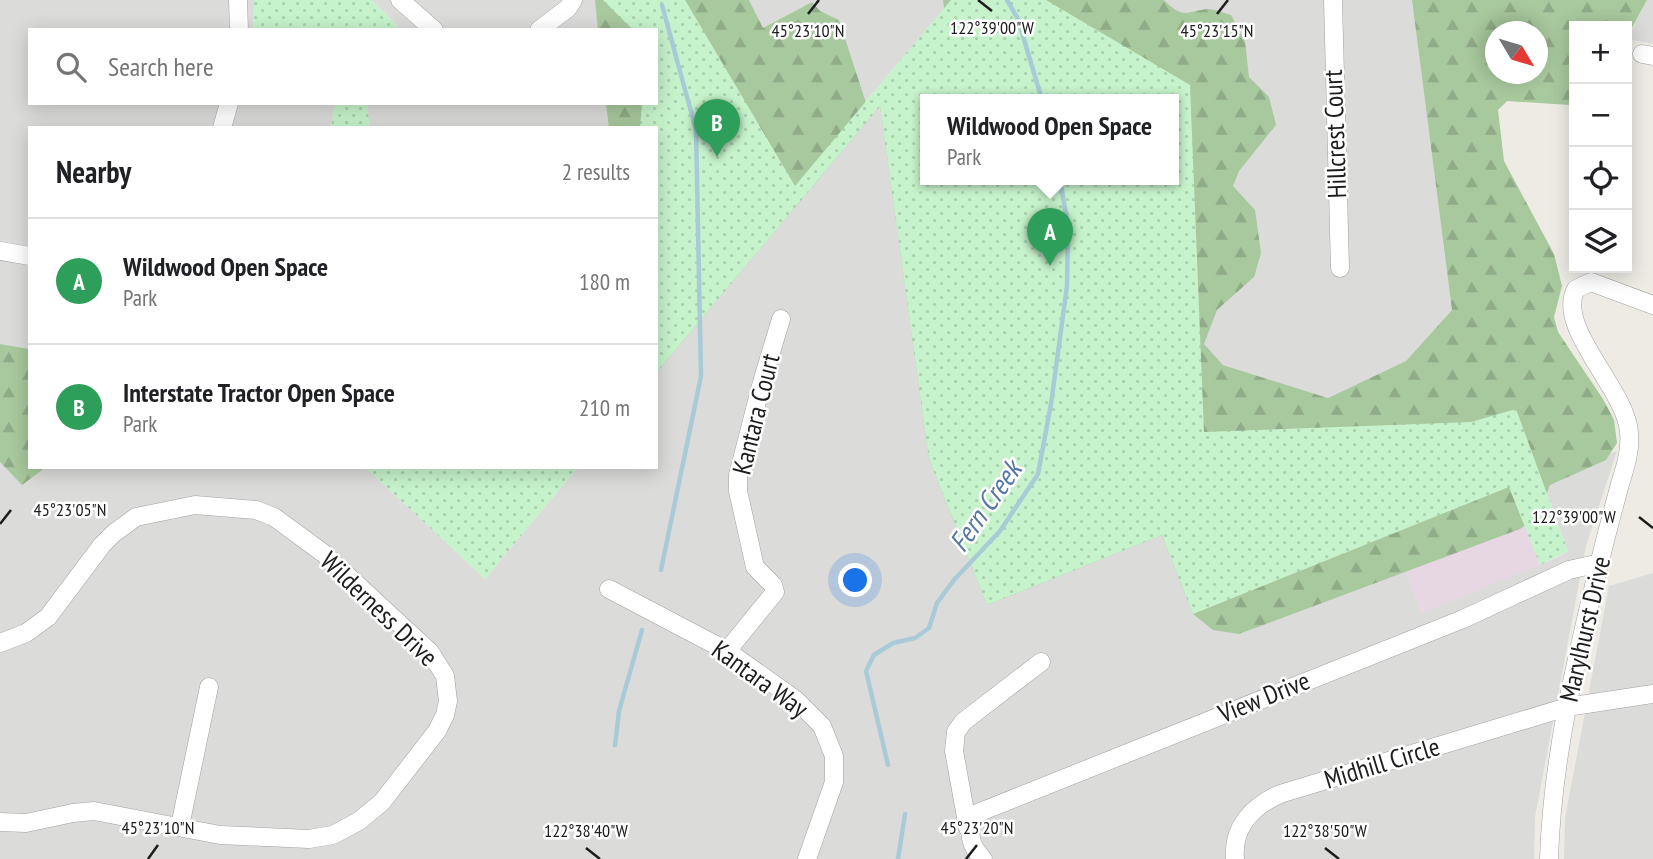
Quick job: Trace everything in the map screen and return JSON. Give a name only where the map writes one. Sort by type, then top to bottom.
[{"type":"street","points":[[238,0],[239,28]]},
{"type":"street","points":[[400,0],[433,28]]},
{"type":"street","points":[[542,28],[568,8],[573,0]]},
{"type":"street","name":"Hillcrest Court","points":[[1333,0],[1340,268]]},
{"type":"street","points":[[223,126],[228,105]]},
{"type":"street","points":[[0,251],[28,256]]},
{"type":"street","name":"Marylhurst Drive","points":[[1549,859],[1551,812],[1567,707],[1628,454],[1630,433],[1626,414],[1618,397],[1573,320],[1570,301],[1576,289],[1591,282],[1653,305]]},
{"type":"street","name":"Kantara Court","points":[[727,651],[775,592],[773,585],[755,567],[738,491],[738,475],[781,319]]},
{"type":"street","name":"Wilderness Drive","points":[[0,643],[26,633],[48,617],[103,545],[127,523],[148,513],[195,505],[256,510],[274,517],[323,553],[436,659],[448,689],[443,722],[382,802],[348,829],[333,835],[309,839],[220,835],[94,811],[26,823],[0,822]]},
{"type":"street","name":"View Drive","points":[[968,828],[975,814],[1463,619],[1569,570],[1600,563]]},
{"type":"street","name":"Kantara Way","points":[[609,589],[727,651],[796,700],[822,726],[834,756],[834,782],[807,859]]},
{"type":"street","points":[[983,859],[971,840],[968,828],[956,766],[956,732],[964,722],[1041,662]]},
{"type":"street","points":[[180,826],[209,687]]},
{"type":"street","name":"Midhill Circle","points":[[1235,859],[1235,842],[1249,814],[1262,802],[1280,794],[1567,707],[1653,694]]},
{"type":"shaded area","points":[[0,0],[254,0],[253,28],[28,28],[28,105],[335,105],[331,126],[28,126],[28,349],[0,344]]},
{"type":"shaded area","points":[[372,0],[603,0],[631,28],[396,28],[397,25]]},
{"type":"shaded area","points":[[749,0],[943,0],[944,9],[860,108],[839,20],[820,11],[812,2],[763,28]]},
{"type":"shaded area","points":[[1050,0],[1412,0],[1452,310],[1406,361],[1328,398],[1223,365],[1204,344],[1193,84]]},
{"type":"shaded area","points":[[1647,0],[1653,0],[1653,44],[1632,40],[1632,29]]},
{"type":"shaded area","points":[[367,105],[642,105],[640,126],[370,126]]},
{"type":"shaded area","points":[[880,105],[929,459],[1163,534],[1194,614],[1391,534],[1422,613],[1568,551],[1543,482],[1617,451],[1586,546],[1535,817],[1534,859],[0,859],[0,462],[22,484],[43,469],[367,469],[485,579],[576,469],[658,469],[658,371]]},
{"type":"shaded area","points":[[1510,487],[1540,565],[1422,613],[1391,534]]},
{"type":"shaded area","points":[[1653,573],[1653,859],[1564,859],[1565,818],[1609,586]]},
{"type":"green space","points":[[254,0],[372,0],[397,25],[395,28],[253,28]]},
{"type":"green space","points":[[595,0],[749,0],[763,28],[812,2],[820,11],[839,20],[866,103],[944,9],[943,0],[1164,0],[1180,12],[1210,9],[1231,15],[1245,41],[1249,77],[1269,97],[1276,125],[1239,171],[1233,186],[1255,210],[1261,253],[1254,277],[1217,310],[1204,344],[1223,365],[1328,398],[1406,361],[1452,310],[1412,0],[1647,0],[1632,28],[1632,21],[1569,21],[1569,105],[1507,101],[1498,110],[1504,161],[1554,254],[1562,286],[1554,317],[1558,332],[1603,399],[1614,420],[1617,443],[1606,460],[1550,485],[1538,516],[1520,529],[1239,634],[1213,630],[1193,614],[1162,535],[987,605],[929,459],[880,106],[658,371],[658,126],[609,126],[606,105],[658,105],[658,28],[598,28]]},
{"type":"green space","points":[[603,0],[685,0],[795,186],[951,0],[1046,0],[1190,85],[1204,432],[1471,422],[1516,409],[1568,551],[1540,565],[1509,487],[1193,614],[1162,535],[987,605],[929,459],[880,106],[658,371],[658,126],[640,126],[642,105],[658,105],[658,28],[631,28]]},
{"type":"green space","points":[[335,105],[367,105],[370,126],[331,126]]},
{"type":"green space","points":[[0,344],[28,349],[28,469],[43,469],[22,485],[0,462]]},
{"type":"green space","points":[[367,469],[576,469],[485,579]]},
{"type":"waterway","name":"Fern Creek","points":[[1007,0],[1018,19],[1040,94]]},
{"type":"waterway","points":[[661,570],[701,376],[696,130],[662,5]]},
{"type":"waterway","name":"Fern Creek","points":[[888,765],[866,671],[874,655],[893,643],[915,638],[929,628],[937,603],[954,580],[1000,531],[1038,474],[1051,404],[1067,286],[1068,225],[1061,185]]},
{"type":"waterway","points":[[615,745],[619,711],[642,630]]},
{"type":"waterway","name":"Fern Creek","points":[[898,859],[905,814]]},
{"type":"place","name":"Interstate Tractor Open Space","points":[[717,157]]},
{"type":"place","name":"Wildwood Open Space","points":[[1050,266]]}]
